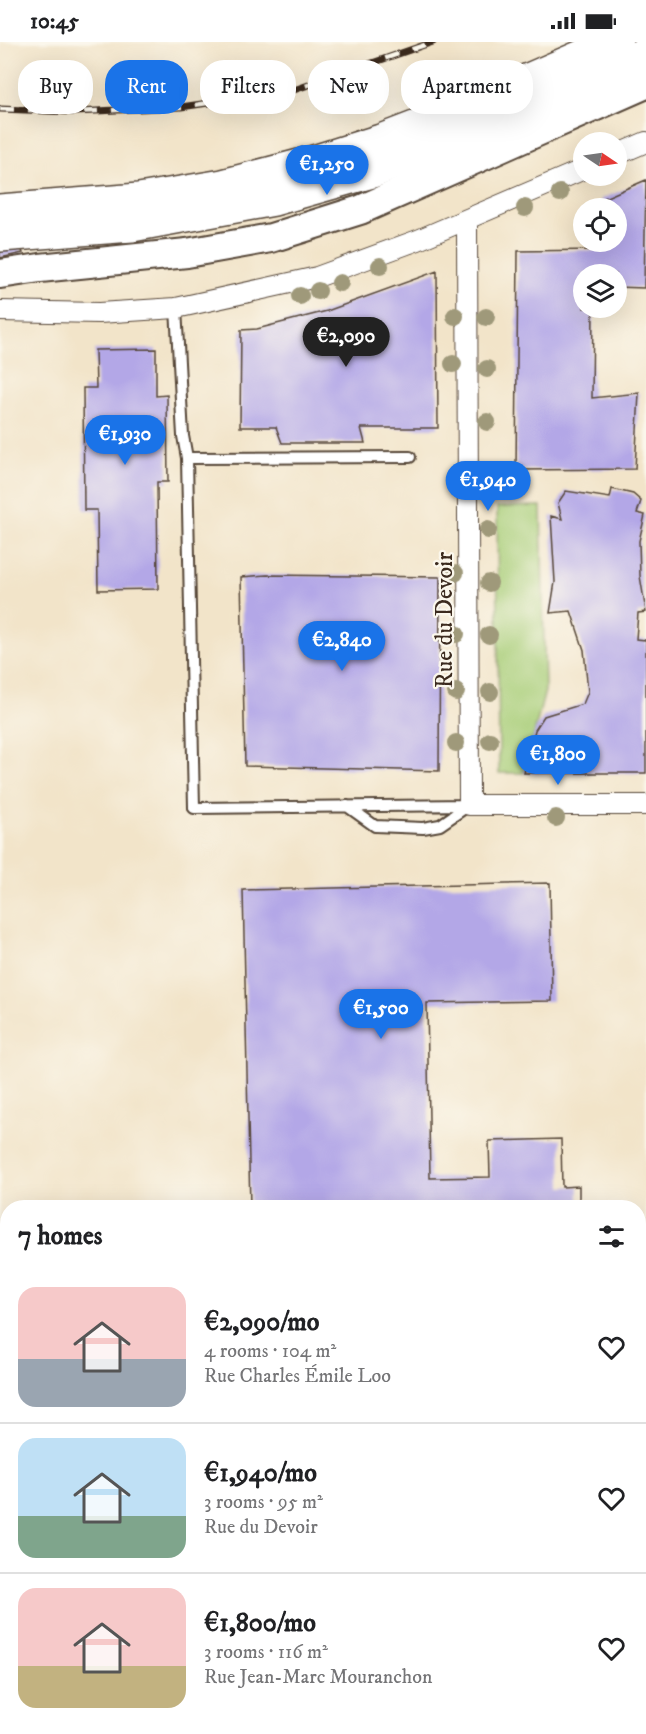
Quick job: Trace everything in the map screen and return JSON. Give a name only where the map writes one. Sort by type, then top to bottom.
[{"type":"highway","points":[[0,211],[139,200],[223,186],[311,163],[381,141],[446,116],[616,42]]},
{"type":"highway","points":[[0,235],[132,225],[274,199],[376,170],[476,130],[646,54]]},
{"type":"street","points":[[0,274],[39,268],[188,254],[271,238],[379,202],[646,84]]},
{"type":"street","points":[[627,150],[646,142]]},
{"type":"street","points":[[0,311],[99,313],[176,308],[317,278],[418,240],[573,174]]},
{"type":"street","name":"Rue du Devoir","points":[[467,220],[469,805]]},
{"type":"street","points":[[469,805],[646,805]]},
{"type":"lane","points":[[176,308],[183,436],[187,458],[194,808],[469,805]]},
{"type":"lane","points":[[187,458],[410,457]]},
{"type":"lane","points":[[346,806],[375,826],[423,828],[440,825],[469,805]]},
{"type":"green space","points":[[541,506],[545,691],[524,773],[499,773],[497,507]]},
{"type":"building","points":[[646,180],[644,288],[627,287],[627,264],[573,264],[573,318],[593,318],[592,398],[639,393],[635,469],[516,470],[518,251],[627,252],[627,198],[604,198]]},
{"type":"building","points":[[8,216],[23,253],[0,258],[0,219]]},
{"type":"building","points":[[437,271],[438,428],[361,428],[365,443],[282,443],[276,427],[240,427],[241,330],[257,329],[327,311]]},
{"type":"building","points":[[156,349],[156,396],[167,395],[168,482],[157,482],[158,589],[98,590],[97,510],[84,510],[83,388],[96,388],[95,350]]},
{"type":"building","points":[[612,489],[633,494],[641,501],[637,513],[645,515],[639,541],[640,576],[646,612],[638,613],[636,639],[646,640],[646,773],[524,773],[535,730],[544,716],[583,704],[588,692],[584,650],[571,611],[550,613],[555,582],[551,516],[562,519],[558,503],[566,491],[610,498]]},
{"type":"building","points":[[267,575],[440,577],[439,771],[245,766],[241,577]]},
{"type":"building","points":[[550,883],[552,1001],[427,1003],[430,1178],[490,1177],[489,1141],[561,1139],[562,1187],[579,1186],[579,1200],[250,1200],[243,890]]},
{"type":"railway","points":[[0,109],[75,112],[181,107],[291,91],[433,42]]}]
